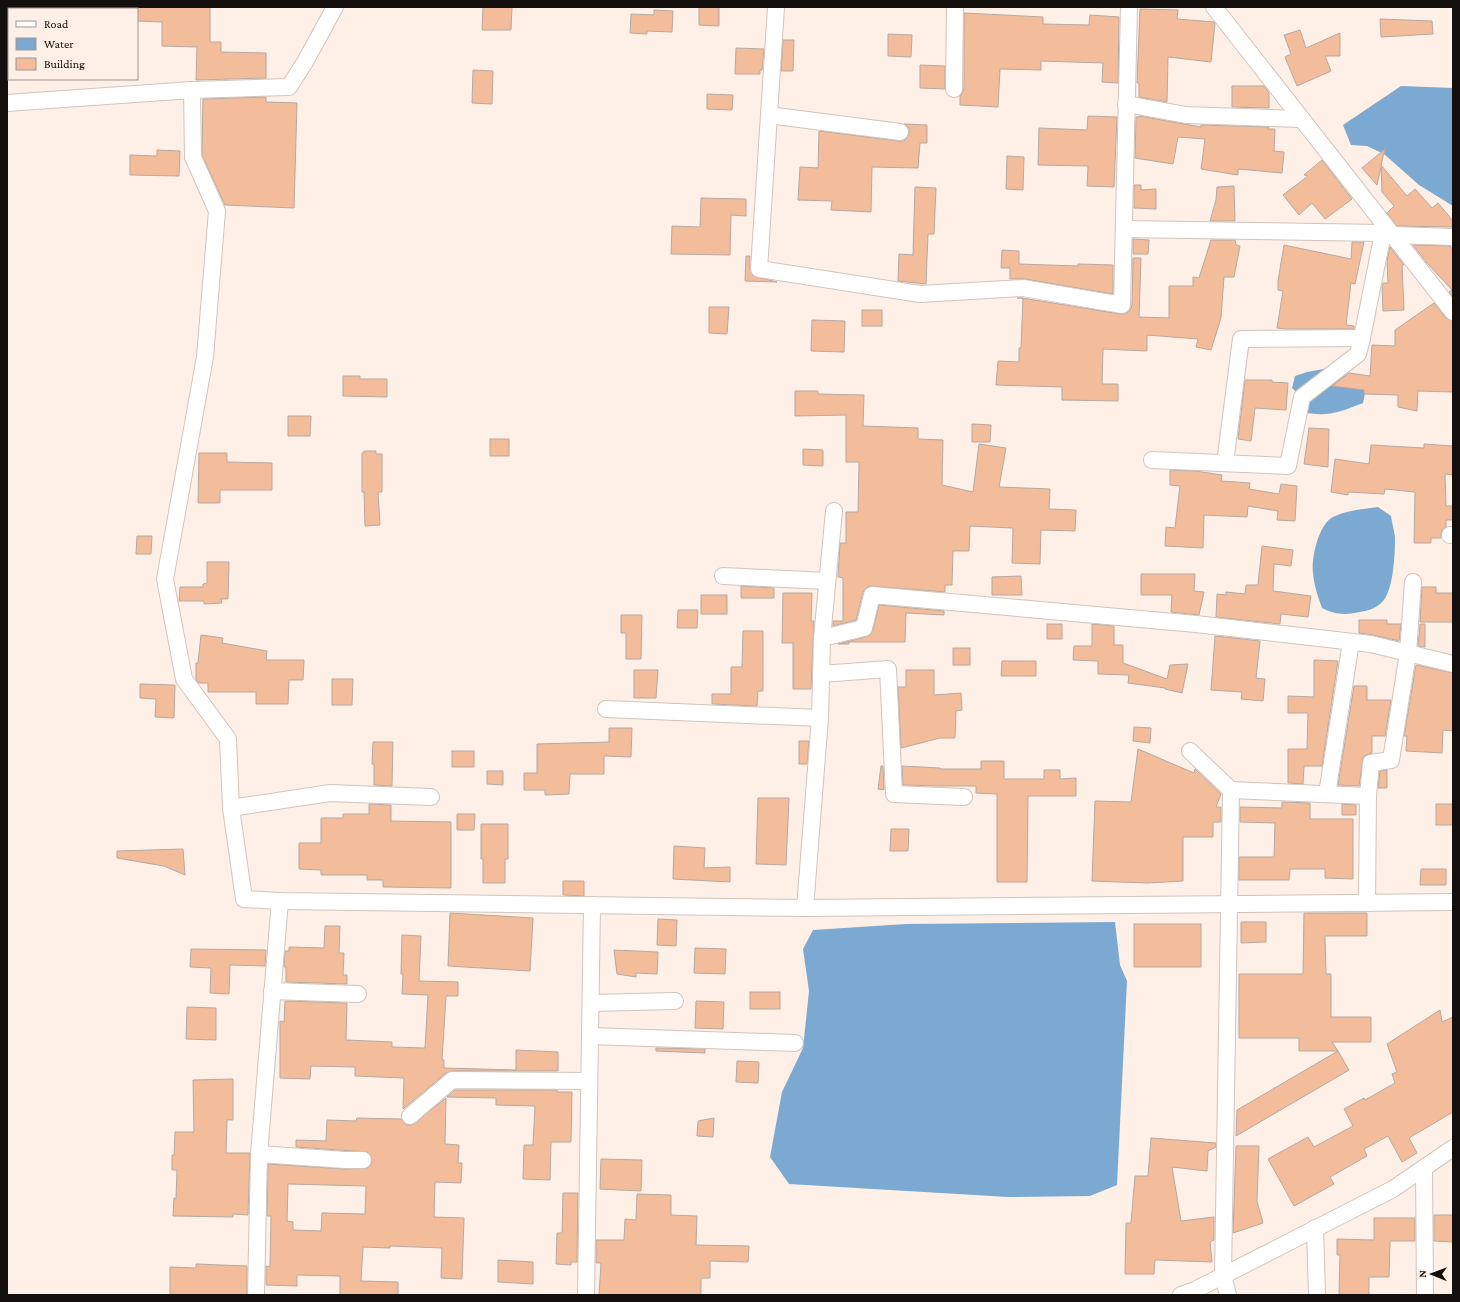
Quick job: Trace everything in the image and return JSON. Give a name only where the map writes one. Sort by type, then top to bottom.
[{"type":"street","points":[[7,103],[192,90],[289,87],[305,62],[335,7]]},
{"type":"street","points":[[776,7],[759,269],[920,294],[1023,288],[1122,305],[1129,7]]},
{"type":"street","points":[[954,89],[955,7]]},
{"type":"street","points":[[1214,7],[1302,119],[1388,234],[1453,312]]},
{"type":"street","points":[[192,90],[193,157],[217,210],[204,357],[165,579],[184,678],[228,739],[231,808],[244,899],[280,901],[805,908],[1453,902]]},
{"type":"street","points":[[1126,104],[1186,115],[1302,119]]},
{"type":"street","points":[[776,116],[900,132]]},
{"type":"street","points":[[1124,229],[1388,234],[1453,237]]},
{"type":"street","points":[[1152,460],[1288,466],[1302,397],[1358,354],[1388,234]]},
{"type":"street","points":[[1225,463],[1240,339],[1362,338]]},
{"type":"street","points":[[805,908],[820,718],[822,638],[834,511]]},
{"type":"street","points":[[723,576],[827,581]]},
{"type":"street","points":[[1367,903],[1368,796],[1372,763],[1391,760],[1408,653],[1412,582]]},
{"type":"street","points":[[822,638],[864,628],[872,595],[1196,624],[1371,644],[1453,664]]},
{"type":"street","points":[[1327,794],[1351,642]]},
{"type":"street","points":[[821,674],[888,669],[894,794],[964,797]]},
{"type":"street","points":[[606,709],[820,718]]},
{"type":"street","points":[[1190,751],[1231,790],[1368,796]]},
{"type":"street","points":[[1228,1295],[1223,1275],[1231,790]]},
{"type":"street","points":[[231,808],[330,793],[431,797]]},
{"type":"street","points":[[256,1295],[259,1154],[280,901]]},
{"type":"street","points":[[586,1295],[592,905]]},
{"type":"street","points":[[272,991],[358,994]]},
{"type":"street","points":[[590,1003],[676,1001]]},
{"type":"street","points":[[590,1036],[796,1043]]},
{"type":"street","points":[[410,1116],[452,1080],[590,1081]]},
{"type":"street","points":[[1181,1295],[1195,1290],[1392,1189],[1453,1148]]},
{"type":"street","points":[[259,1154],[363,1160]]},
{"type":"street","points":[[1424,1168],[1425,1295]]},
{"type":"street","points":[[1315,1228],[1317,1295]]},
{"type":"water","points":[[1401,86],[1453,88],[1453,206],[1419,185],[1384,154],[1367,146],[1351,145],[1343,125]]},
{"type":"water","points":[[1329,368],[1353,378],[1366,389],[1363,403],[1325,414],[1300,412],[1302,397],[1292,388],[1295,376]]},
{"type":"water","points":[[1378,507],[1391,516],[1395,537],[1393,573],[1385,599],[1373,608],[1355,613],[1336,613],[1322,608],[1315,586],[1313,558],[1317,542],[1324,526],[1333,517],[1344,513]]},
{"type":"water","points":[[1115,922],[1120,965],[1127,981],[1117,1185],[1090,1196],[1008,1197],[789,1184],[770,1157],[782,1092],[803,1048],[809,991],[803,949],[813,930],[906,924]]},
{"type":"building","points":[[210,7],[210,42],[221,42],[221,52],[266,53],[266,78],[196,80],[197,47],[162,46],[162,22],[138,21],[137,8]]},
{"type":"building","points":[[483,7],[512,7],[511,30],[482,30]]},
{"type":"building","points":[[699,7],[719,7],[719,26],[699,25]]},
{"type":"building","points":[[1140,9],[1178,10],[1177,19],[1215,23],[1211,62],[1168,57],[1167,102],[1139,97],[1139,83],[1137,83]]},
{"type":"building","points":[[654,10],[673,11],[672,32],[647,31],[647,34],[630,33],[631,14],[654,15]]},
{"type":"building","points":[[964,13],[1043,17],[1043,24],[1089,25],[1090,15],[1119,17],[1118,83],[1102,82],[1103,63],[1041,61],[1041,70],[1000,69],[998,107],[960,105],[960,96],[964,89]]},
{"type":"building","points":[[1380,19],[1432,21],[1433,34],[1381,37]]},
{"type":"building","points":[[1300,30],[1306,48],[1340,33],[1340,56],[1325,56],[1331,71],[1297,86],[1285,57],[1291,54],[1284,35]]},
{"type":"building","points":[[888,34],[912,35],[911,57],[888,56]]},
{"type":"building","points":[[783,40],[794,40],[793,71],[781,71]]},
{"type":"building","points":[[736,48],[764,49],[762,70],[760,70],[760,74],[735,74]]},
{"type":"building","points":[[920,65],[945,66],[945,89],[920,88]]},
{"type":"building","points":[[473,70],[493,71],[492,104],[472,103]]},
{"type":"building","points":[[1232,86],[1264,86],[1269,93],[1269,108],[1232,107]]},
{"type":"building","points":[[707,94],[733,95],[732,110],[707,109]]},
{"type":"building","points":[[266,97],[266,102],[297,103],[294,208],[225,205],[202,155],[203,99]]},
{"type":"building","points":[[1088,116],[1117,117],[1114,187],[1087,186],[1088,166],[1038,165],[1039,128],[1087,130]]},
{"type":"building","points":[[1139,116],[1201,127],[1201,125],[1269,127],[1268,129],[1275,129],[1274,151],[1284,152],[1282,173],[1238,169],[1238,175],[1201,169],[1205,139],[1178,137],[1173,164],[1135,158],[1136,117]]},
{"type":"building","points":[[904,124],[927,125],[927,143],[920,143],[918,168],[872,167],[871,212],[831,210],[832,201],[798,200],[800,167],[818,168],[819,131],[904,141],[909,134],[909,128]]},
{"type":"building","points":[[1385,149],[1381,165],[1407,196],[1415,189],[1432,208],[1438,203],[1453,221],[1453,227],[1397,226],[1387,213],[1394,206],[1382,192],[1381,167],[1377,185],[1362,168]]},
{"type":"building","points":[[157,150],[180,151],[179,176],[130,175],[130,155],[157,156]]},
{"type":"building","points":[[1007,156],[1024,157],[1023,190],[1006,189]]},
{"type":"building","points":[[1322,160],[1352,199],[1325,219],[1312,203],[1299,215],[1283,195],[1308,176],[1304,175]]},
{"type":"building","points":[[1134,185],[1141,185],[1141,190],[1156,189],[1156,209],[1134,208]]},
{"type":"building","points":[[1234,186],[1235,221],[1210,221],[1216,200],[1217,187]]},
{"type":"building","points":[[915,187],[936,188],[934,234],[928,234],[926,284],[898,281],[899,254],[913,255]]},
{"type":"building","points":[[701,198],[746,199],[746,216],[731,215],[730,255],[671,254],[672,226],[700,227]]},
{"type":"building","points":[[1133,239],[1149,240],[1148,254],[1133,254]]},
{"type":"building","points":[[1211,240],[1235,240],[1236,245],[1240,246],[1234,277],[1224,277],[1221,318],[1211,350],[1196,347],[1198,339],[1147,335],[1147,351],[1103,349],[1102,384],[1118,384],[1118,401],[1062,400],[1062,387],[996,385],[998,361],[1019,362],[1023,298],[1125,314],[1130,311],[1132,305],[1133,258],[1141,258],[1139,317],[1169,318],[1169,286],[1193,286],[1193,277],[1199,278]]},
{"type":"building","points":[[1352,242],[1364,242],[1355,284],[1351,283],[1346,325],[1354,326],[1354,329],[1277,328],[1283,291],[1278,290],[1278,281],[1284,245],[1351,259]]},
{"type":"building","points":[[1413,245],[1450,246],[1453,250],[1453,297],[1449,292],[1452,290],[1427,263]]},
{"type":"building","points":[[1390,247],[1404,265],[1402,265],[1404,310],[1383,311],[1382,286],[1383,283],[1388,283],[1387,261]]},
{"type":"building","points":[[1002,250],[1019,251],[1019,264],[1078,266],[1078,264],[1113,265],[1113,294],[1025,279],[1010,279],[1010,268],[1001,268]]},
{"type":"building","points":[[746,256],[750,256],[750,269],[753,276],[777,282],[745,281]]},
{"type":"building","points":[[1434,303],[1446,318],[1453,321],[1453,392],[1418,391],[1417,411],[1398,407],[1398,395],[1364,394],[1364,390],[1332,386],[1349,373],[1370,376],[1372,345],[1395,346],[1395,330]]},
{"type":"building","points":[[709,307],[729,307],[727,334],[709,333]]},
{"type":"building","points":[[862,310],[882,310],[882,326],[862,326]]},
{"type":"building","points":[[812,320],[845,321],[844,352],[811,351]]},
{"type":"building","points":[[343,376],[360,376],[360,379],[387,379],[387,397],[343,396]]},
{"type":"building","points":[[1245,380],[1272,380],[1272,382],[1288,383],[1286,410],[1255,408],[1251,441],[1238,439]]},
{"type":"building","points":[[795,391],[818,391],[818,394],[864,395],[863,426],[918,428],[918,439],[943,440],[942,485],[973,492],[979,444],[1006,448],[999,487],[1050,489],[1049,509],[1076,510],[1075,531],[1041,530],[1040,564],[1012,563],[1013,528],[970,526],[969,551],[953,551],[952,585],[945,585],[945,592],[869,586],[863,592],[856,620],[833,626],[833,621],[843,621],[843,578],[838,577],[840,543],[846,543],[846,512],[858,512],[859,462],[846,462],[846,415],[795,416]]},
{"type":"building","points":[[288,416],[311,416],[310,436],[288,436]]},
{"type":"building","points":[[972,424],[991,425],[990,442],[972,442]]},
{"type":"building","points":[[1309,428],[1329,429],[1328,467],[1304,464]]},
{"type":"building","points":[[490,439],[509,439],[509,456],[490,456]]},
{"type":"building","points":[[1424,444],[1453,446],[1453,475],[1445,474],[1446,506],[1453,506],[1453,520],[1446,520],[1446,527],[1442,530],[1441,538],[1431,538],[1431,543],[1414,543],[1415,492],[1385,489],[1384,494],[1348,492],[1348,495],[1331,492],[1335,459],[1369,464],[1371,445],[1424,448]]},
{"type":"building","points":[[803,449],[823,450],[823,466],[803,465]]},
{"type":"building","points":[[364,451],[376,451],[376,454],[382,454],[382,492],[378,492],[380,525],[365,526],[364,492],[362,492],[362,453],[364,453]]},
{"type":"building","points":[[199,453],[227,453],[227,462],[272,463],[272,490],[220,490],[220,503],[198,503]]},
{"type":"building","points":[[1170,470],[1195,471],[1222,475],[1221,481],[1250,483],[1249,489],[1279,494],[1281,484],[1297,486],[1295,521],[1277,520],[1278,511],[1248,506],[1247,517],[1204,515],[1203,548],[1165,546],[1166,527],[1175,528],[1180,486],[1170,485]]},
{"type":"building","points":[[137,536],[152,536],[151,554],[136,554]]},
{"type":"building","points":[[1262,546],[1293,550],[1291,566],[1274,564],[1273,591],[1311,596],[1308,617],[1281,614],[1280,624],[1216,617],[1217,594],[1226,595],[1226,592],[1245,594],[1246,585],[1258,585]]},
{"type":"building","points":[[207,562],[229,562],[228,599],[221,599],[222,603],[204,604],[204,601],[179,601],[180,587],[203,587],[203,584],[207,583]]},
{"type":"building","points":[[1141,574],[1195,574],[1194,591],[1204,592],[1199,615],[1171,612],[1172,595],[1141,595]]},
{"type":"building","points":[[1021,576],[1022,595],[992,595],[992,577]]},
{"type":"building","points":[[741,586],[774,588],[774,598],[741,598]]},
{"type":"building","points":[[1422,587],[1436,587],[1436,593],[1453,593],[1453,622],[1420,622]]},
{"type":"building","points":[[783,593],[812,593],[811,621],[814,621],[811,689],[793,689],[793,643],[782,643]]},
{"type":"building","points":[[701,595],[727,595],[727,614],[701,614]]},
{"type":"building","points":[[879,605],[944,611],[944,615],[906,613],[905,642],[849,642],[849,644],[838,644],[870,635],[873,630]]},
{"type":"building","points":[[678,610],[698,610],[697,628],[677,628]]},
{"type":"building","points":[[621,615],[642,615],[641,659],[626,659],[626,633],[621,633]]},
{"type":"building","points":[[1359,620],[1387,620],[1387,624],[1401,624],[1399,641],[1359,633]]},
{"type":"building","points":[[1047,624],[1062,624],[1062,639],[1047,639]]},
{"type":"building","points":[[1092,624],[1114,626],[1114,645],[1123,645],[1123,663],[1167,679],[1170,665],[1188,664],[1182,693],[1165,688],[1128,683],[1129,675],[1098,674],[1098,661],[1073,660],[1074,646],[1092,646]]},
{"type":"building","points":[[1420,624],[1425,624],[1425,647],[1418,646]]},
{"type":"building","points":[[743,631],[763,631],[763,691],[758,691],[757,706],[712,704],[712,694],[731,694],[731,667],[742,667]]},
{"type":"building","points":[[201,635],[223,638],[222,643],[267,651],[266,660],[304,660],[303,680],[289,680],[288,704],[256,704],[256,692],[208,692],[208,683],[198,683],[196,679],[196,663],[198,663]]},
{"type":"building","points":[[1215,636],[1260,641],[1256,678],[1265,679],[1263,701],[1241,699],[1242,692],[1211,690]]},
{"type":"building","points":[[953,648],[970,648],[970,665],[953,665]]},
{"type":"building","points":[[1314,660],[1338,661],[1322,766],[1304,766],[1303,784],[1288,783],[1288,749],[1307,749],[1308,713],[1288,713],[1288,696],[1314,697]]},
{"type":"building","points":[[1002,661],[1036,661],[1036,676],[1001,676]]},
{"type":"building","points":[[1416,665],[1453,673],[1453,731],[1443,730],[1442,753],[1406,751],[1407,736],[1404,736]]},
{"type":"building","points":[[634,670],[658,670],[656,698],[634,698]]},
{"type":"building","points":[[906,670],[934,670],[934,695],[961,693],[962,710],[956,711],[955,738],[940,738],[901,748],[898,687],[906,687]]},
{"type":"building","points":[[332,679],[353,679],[352,705],[332,705]]},
{"type":"building","points":[[140,684],[175,685],[174,718],[155,717],[156,699],[140,698]]},
{"type":"building","points":[[1354,686],[1367,686],[1367,700],[1391,700],[1385,736],[1372,736],[1372,753],[1363,758],[1359,786],[1338,785]]},
{"type":"building","points":[[1134,727],[1151,728],[1150,743],[1133,741]]},
{"type":"building","points":[[609,728],[632,728],[631,757],[604,756],[604,774],[570,774],[569,794],[545,795],[545,790],[524,790],[524,773],[537,773],[537,744],[609,742]]},
{"type":"building","points":[[799,741],[809,741],[807,764],[799,764]]},
{"type":"building","points":[[373,742],[393,742],[392,786],[374,785],[374,764],[372,764]]},
{"type":"building","points":[[1138,749],[1194,773],[1195,769],[1221,794],[1216,807],[1221,807],[1221,822],[1213,822],[1213,837],[1183,837],[1183,881],[1147,883],[1092,881],[1095,801],[1131,802]]},
{"type":"building","points":[[452,751],[474,751],[474,767],[452,767]]},
{"type":"building","points":[[981,761],[1004,761],[1004,779],[1044,779],[1044,770],[1060,770],[1060,779],[1076,778],[1076,796],[1028,796],[1027,882],[997,882],[997,794],[976,793],[976,786],[903,785],[902,766],[940,769],[981,769]]},
{"type":"building","points":[[881,766],[883,766],[884,790],[878,789]]},
{"type":"building","points":[[1387,770],[1387,788],[1378,788],[1380,771]]},
{"type":"building","points":[[487,771],[503,771],[503,785],[487,784]]},
{"type":"building","points":[[758,798],[789,798],[786,865],[756,864]]},
{"type":"building","points":[[1282,802],[1310,803],[1310,819],[1353,819],[1353,879],[1325,878],[1325,869],[1290,869],[1289,880],[1239,880],[1239,857],[1274,857],[1275,823],[1240,822],[1240,807],[1282,808]]},
{"type":"building","points":[[369,804],[391,805],[391,821],[451,822],[451,888],[383,887],[383,880],[367,880],[367,875],[321,875],[321,870],[299,869],[299,843],[321,843],[321,818],[343,818],[343,814],[369,814]]},
{"type":"building","points":[[1342,804],[1356,805],[1356,815],[1342,815]]},
{"type":"building","points":[[1436,804],[1453,804],[1453,825],[1436,825]]},
{"type":"building","points":[[457,814],[475,814],[474,830],[457,830]]},
{"type":"building","points":[[481,824],[508,824],[508,859],[505,859],[505,883],[483,883]]},
{"type":"building","points":[[891,829],[909,829],[908,851],[890,851]]},
{"type":"building","points":[[674,846],[705,848],[704,868],[730,867],[730,882],[673,879]]},
{"type":"building","points":[[183,849],[185,875],[164,866],[117,858],[117,851]]},
{"type":"building","points":[[1421,869],[1446,869],[1446,885],[1420,885]]},
{"type":"building","points":[[563,881],[584,881],[584,896],[563,895]]},
{"type":"building","points":[[450,913],[533,918],[530,971],[448,966]]},
{"type":"building","points":[[1304,913],[1367,913],[1367,936],[1325,936],[1326,974],[1331,974],[1331,1017],[1371,1017],[1371,1042],[1332,1042],[1338,1051],[1299,1051],[1299,1038],[1239,1038],[1239,974],[1303,974]]},
{"type":"building","points":[[658,919],[677,920],[676,946],[657,945]]},
{"type":"building","points":[[1241,922],[1266,922],[1266,942],[1241,943]]},
{"type":"building","points":[[1134,924],[1201,924],[1201,967],[1134,967]]},
{"type":"building","points":[[325,926],[340,926],[339,953],[344,953],[343,975],[347,975],[347,984],[286,982],[286,967],[284,967],[285,951],[289,951],[289,947],[324,948]]},
{"type":"building","points":[[402,935],[421,936],[419,981],[458,982],[458,996],[446,996],[442,1060],[444,1060],[444,1068],[516,1070],[516,1050],[558,1052],[558,1071],[452,1071],[446,1073],[403,1109],[404,1078],[355,1076],[355,1067],[311,1066],[310,1079],[280,1078],[280,1021],[284,1022],[285,1001],[347,1003],[346,1040],[392,1042],[392,1047],[425,1048],[428,995],[402,994]]},
{"type":"building","points":[[695,948],[726,949],[725,974],[694,973]]},
{"type":"building","points":[[191,949],[266,950],[265,966],[230,965],[229,994],[210,993],[211,968],[190,967]]},
{"type":"building","points":[[614,950],[658,952],[657,974],[636,973],[636,977],[617,974]]},
{"type":"building","points":[[750,992],[780,992],[780,1009],[750,1009]]},
{"type":"building","points":[[696,1001],[724,1002],[723,1029],[695,1028]]},
{"type":"building","points":[[187,1007],[216,1008],[216,1040],[186,1039]]},
{"type":"building","points":[[1440,1010],[1442,1022],[1453,1017],[1453,1112],[1409,1138],[1417,1153],[1402,1162],[1388,1136],[1364,1149],[1367,1156],[1330,1177],[1334,1184],[1294,1206],[1268,1159],[1308,1137],[1314,1147],[1353,1126],[1344,1109],[1364,1098],[1365,1100],[1395,1083],[1392,1074],[1397,1072],[1387,1044]]},
{"type":"building","points":[[656,1048],[705,1049],[705,1053],[656,1051]]},
{"type":"building","points":[[1338,1051],[1349,1070],[1236,1136],[1237,1110]]},
{"type":"building","points":[[737,1061],[759,1062],[758,1083],[736,1082]]},
{"type":"building","points":[[233,1079],[233,1120],[227,1120],[226,1153],[250,1153],[248,1215],[233,1214],[233,1217],[173,1216],[174,1198],[176,1199],[177,1170],[172,1170],[175,1132],[194,1132],[193,1080]]},
{"type":"building","points":[[455,1090],[557,1090],[557,1092],[572,1092],[571,1142],[551,1142],[550,1180],[523,1179],[524,1145],[533,1145],[535,1106],[496,1105],[496,1098],[447,1097]]},
{"type":"building","points":[[446,1098],[445,1144],[459,1145],[458,1163],[462,1163],[461,1183],[435,1182],[434,1217],[464,1218],[462,1279],[441,1278],[442,1248],[390,1246],[390,1248],[363,1247],[361,1281],[398,1282],[398,1295],[340,1295],[340,1276],[297,1275],[297,1286],[266,1285],[266,1266],[270,1267],[271,1216],[267,1216],[268,1164],[344,1169],[367,1168],[371,1165],[372,1160],[371,1156],[367,1152],[296,1147],[296,1140],[326,1141],[327,1120],[356,1121],[357,1118],[401,1119],[406,1125],[412,1125]],"holes":[[[288,1184],[366,1186],[365,1214],[322,1213],[321,1231],[293,1230],[293,1222],[287,1221]]]},
{"type":"building","points":[[714,1118],[713,1137],[697,1136],[698,1121]]},
{"type":"building","points":[[1151,1138],[1216,1143],[1216,1147],[1208,1151],[1207,1171],[1172,1167],[1181,1221],[1214,1217],[1214,1240],[1210,1242],[1212,1262],[1155,1260],[1154,1274],[1125,1274],[1126,1223],[1131,1223],[1135,1176],[1148,1176]]},
{"type":"building","points":[[1236,1146],[1259,1146],[1257,1201],[1263,1223],[1233,1233]]},
{"type":"building","points":[[601,1159],[642,1160],[641,1191],[600,1189]]},
{"type":"building","points":[[563,1193],[578,1193],[577,1262],[571,1262],[571,1265],[556,1264],[557,1233],[562,1233]]},
{"type":"building","points":[[637,1194],[671,1195],[671,1215],[697,1216],[696,1245],[749,1246],[748,1262],[710,1261],[710,1278],[701,1278],[701,1295],[599,1295],[601,1263],[596,1263],[596,1240],[624,1240],[625,1219],[636,1220]]},
{"type":"building","points":[[1434,1215],[1453,1215],[1453,1242],[1434,1241]]},
{"type":"building","points":[[1374,1218],[1415,1218],[1415,1241],[1390,1241],[1389,1277],[1369,1277],[1369,1295],[1339,1295],[1340,1255],[1337,1255],[1337,1239],[1374,1240]]},
{"type":"building","points":[[498,1260],[533,1262],[533,1284],[498,1282]]},
{"type":"building","points":[[196,1264],[247,1266],[247,1295],[170,1295],[170,1267],[196,1268]]}]
